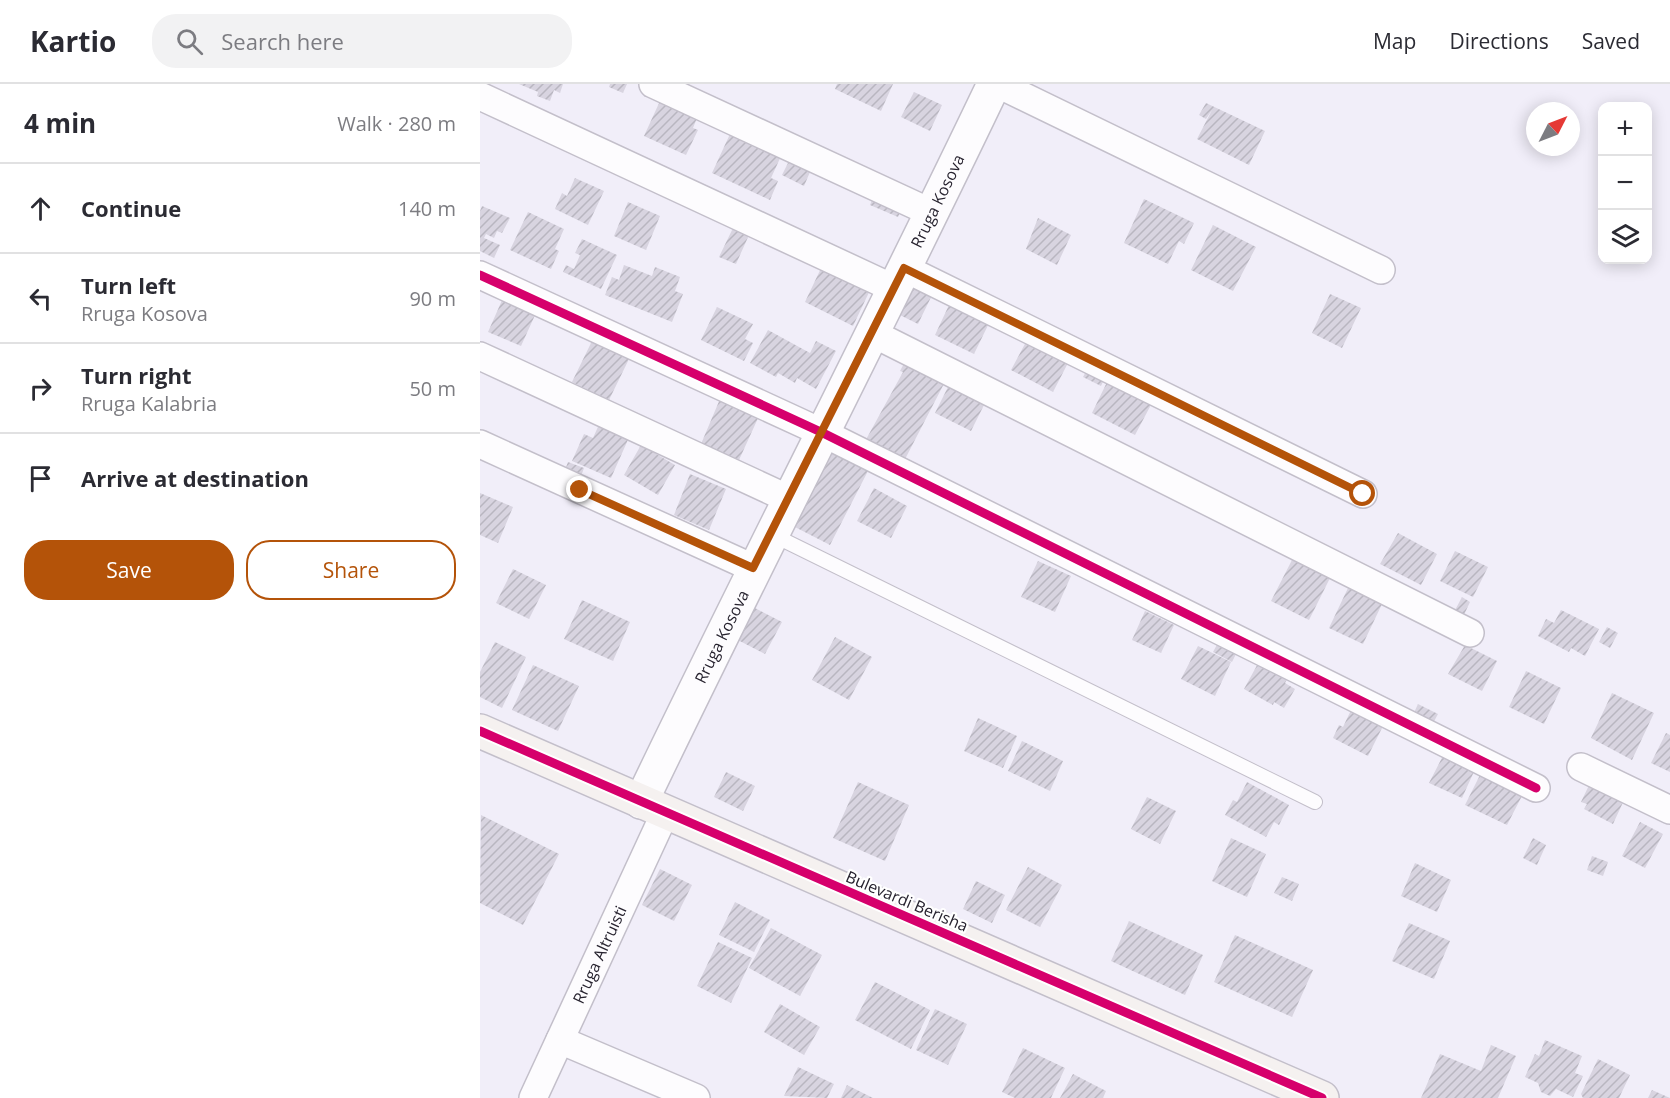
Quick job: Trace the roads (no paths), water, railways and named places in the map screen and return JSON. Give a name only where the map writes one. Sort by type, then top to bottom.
[{"type":"main road","name":"Bulevardi Berisha","points":[[480,731],[1322,1098]]},
{"type":"street","points":[[653,84],[932,213]]},
{"type":"street","name":"Rruga Kosova","points":[[653,808],[753,568],[823,433],[994,84]]},
{"type":"street","points":[[998,84],[1381,270]]},
{"type":"street","points":[[480,96],[899,278],[1363,494]]},
{"type":"street","points":[[480,275],[823,433],[1536,788]]},
{"type":"street","points":[[872,333],[1470,633]]},
{"type":"street","points":[[480,356],[789,499]]},
{"type":"street","points":[[480,444],[753,568]]},
{"type":"street","points":[[1581,767],[1670,810]]},
{"type":"street","name":"Rruga Altruisti","points":[[533,1098],[560,1040],[653,808]]},
{"type":"street","points":[[560,1040],[696,1098]]},
{"type":"lane","points":[[771,534],[1315,802]]}]
